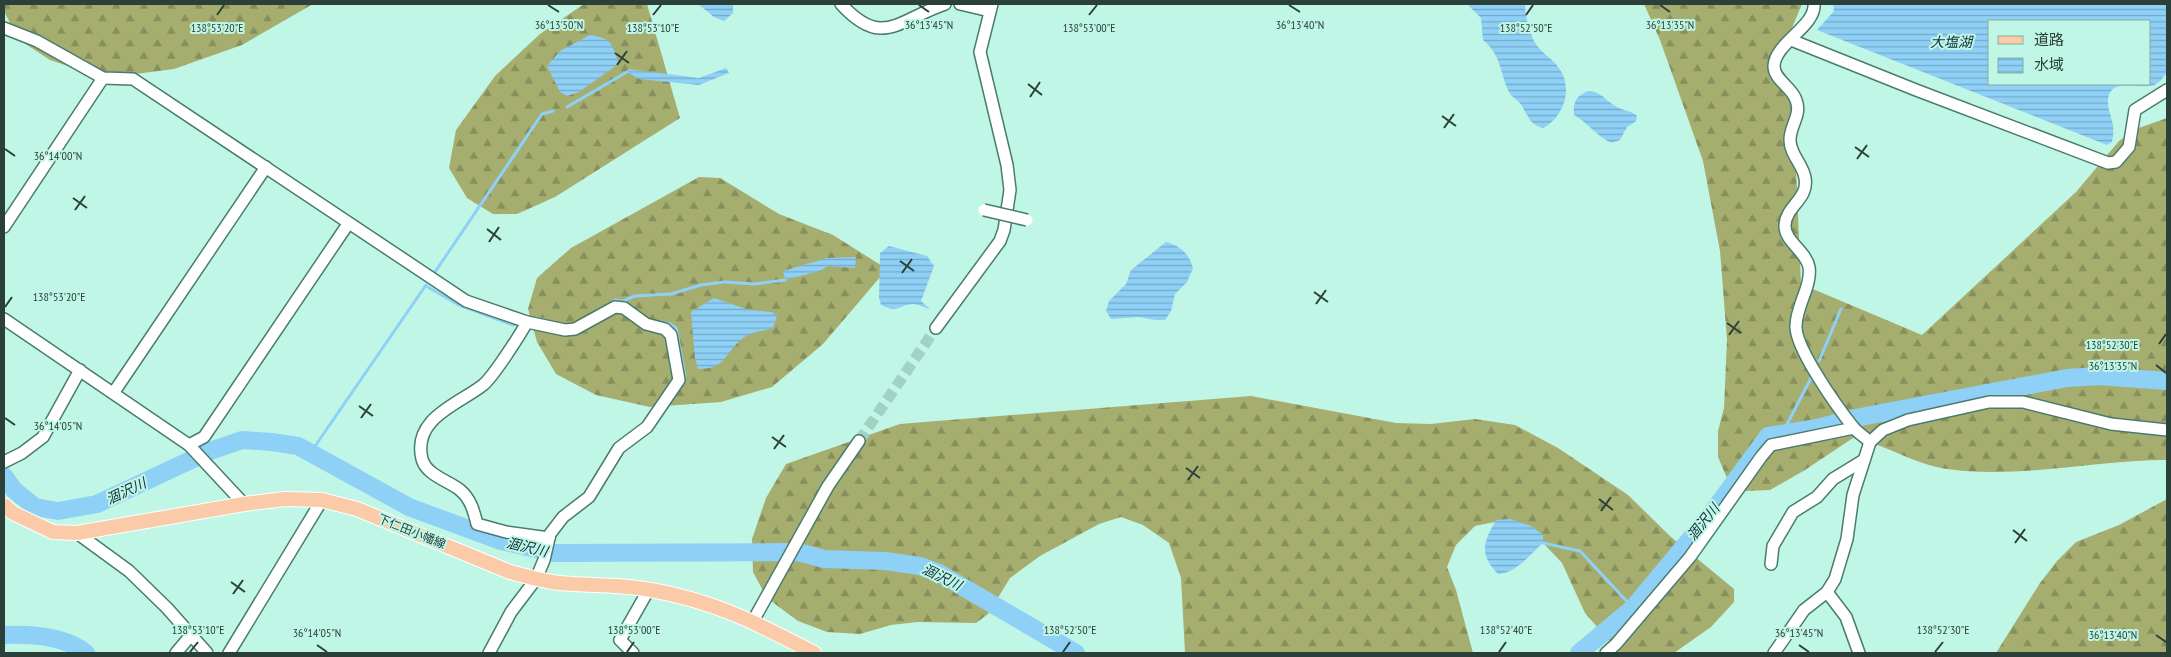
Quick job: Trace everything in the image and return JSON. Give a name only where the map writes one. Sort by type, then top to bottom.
[{"type":"main road","name":"下仁田小幡線","points":[[4,504],[13,513],[53,532],[78,533],[244,504],[285,499],[322,500],[357,509],[510,572],[536,579],[557,583],[649,589],[707,602],[753,621],[814,653]]},
{"type":"street","points":[[842,4],[856,20],[873,29],[888,28],[945,4]]},
{"type":"street","points":[[936,328],[1000,241],[1004,230],[1010,190],[980,52],[991,8],[960,4]]},
{"type":"street","points":[[1814,4],[1815,10],[1779,52],[1774,63],[1774,71],[1796,99],[1798,114],[1790,139],[1793,153],[1806,178],[1806,192],[1787,216],[1785,226],[1788,235],[1807,258],[1810,272],[1796,325],[1798,340],[1829,392],[1854,428],[1870,442]]},
{"type":"street","points":[[4,28],[37,41],[103,78],[133,79],[466,301],[527,322],[565,330],[575,329],[615,307],[624,308],[646,324],[665,330],[671,335],[678,380],[647,427],[619,448],[589,497],[563,517],[550,534],[544,560],[536,579],[511,612],[490,653]]},
{"type":"street","points":[[1791,40],[1925,94],[2108,163],[2116,162],[2129,147],[2135,110],[2167,90]]},
{"type":"street","points":[[4,227],[103,78]]},
{"type":"street","points":[[114,392],[266,167]]},
{"type":"street","points":[[984,210],[1027,220]]},
{"type":"street","points":[[191,447],[204,437],[348,224]]},
{"type":"street","points":[[4,319],[114,392],[191,447],[208,463],[244,504]]},
{"type":"street","points":[[527,322],[484,384],[444,409],[428,427],[420,444],[422,462],[432,473],[462,491],[472,506],[477,524],[549,542]]},
{"type":"street","points":[[7,461],[43,438],[80,370]]},
{"type":"street","points":[[1774,653],[1804,610],[1827,592],[1835,579],[1847,539],[1853,495],[1864,460],[1870,442],[1883,430],[1908,420],[1989,402],[2023,402],[2111,424],[2167,430]]},
{"type":"street","points":[[1606,653],[1616,644],[1690,557],[1761,456],[1771,445],[1854,428]]},
{"type":"street","points":[[753,621],[828,486],[859,441]]},
{"type":"street","points":[[1771,564],[1773,546],[1793,512],[1817,497],[1833,479],[1864,460]]},
{"type":"street","points":[[229,653],[322,500]]},
{"type":"street","points":[[78,533],[129,571],[207,653]]},
{"type":"street","points":[[633,653],[620,640],[649,589]]},
{"type":"street","points":[[1827,592],[1846,617],[1859,653]]},
{"type":"street","points":[[176,653],[191,635]]},
{"type":"green space","points":[[4,4],[313,4],[242,45],[174,69],[104,78],[50,60],[18,39],[4,11]]},
{"type":"green space","points":[[584,4],[647,4],[680,118],[555,197],[517,214],[493,214],[467,198],[449,168],[456,130],[495,76],[540,34]]},
{"type":"green space","points":[[1644,4],[1802,4],[1789,35],[1770,58],[1772,72],[1793,100],[1801,284],[1922,335],[2076,192],[2119,141],[2136,129],[2167,118],[2167,460],[2117,462],[2041,470],[1965,471],[1929,465],[1878,445],[1853,438],[1805,470],[1770,490],[1745,491],[1727,478],[1718,457],[1718,431],[1724,408],[1727,340],[1720,251],[1703,161],[1660,40]]},
{"type":"green space","points":[[699,177],[720,178],[779,214],[833,235],[887,269],[823,344],[772,387],[721,402],[650,407],[596,395],[556,374],[537,342],[528,309],[537,278],[571,248]]},
{"type":"green space","points":[[1251,396],[1396,423],[1431,424],[1475,419],[1515,425],[1558,448],[1628,495],[1671,537],[1734,589],[1734,602],[1711,627],[1674,653],[1620,653],[1585,613],[1562,563],[1529,528],[1504,520],[1475,526],[1456,545],[1447,567],[1456,590],[1473,653],[1185,653],[1181,578],[1169,543],[1143,525],[1121,517],[1099,524],[1040,556],[1010,578],[988,614],[976,623],[917,622],[891,625],[860,634],[827,632],[798,621],[767,598],[753,572],[752,539],[766,498],[786,464],[900,424]]},
{"type":"green space","points":[[2167,499],[2167,653],[1996,653],[2040,583],[2057,561],[2076,542],[2119,525]]},
{"type":"water","points":[[698,4],[730,4],[733,5],[733,13],[724,21],[714,17]]},
{"type":"water","points":[[1467,4],[1525,4],[1530,32],[1534,41],[1540,50],[1559,68],[1565,81],[1566,89],[1563,104],[1550,124],[1543,128],[1532,122],[1521,104],[1509,92],[1494,52],[1483,40],[1481,18]]},
{"type":"water","name":"大塩湖","points":[[1833,4],[2167,4],[2167,73],[2157,83],[2150,86],[2121,86],[2110,92],[2108,103],[2113,132],[2112,142],[2107,145],[1817,30],[1834,11]]},
{"type":"water","points":[[590,35],[609,42],[618,62],[614,67],[579,92],[567,96],[560,92],[547,66],[560,51]]},
{"type":"water","points":[[726,68],[729,73],[699,85],[639,79],[627,72],[628,69],[699,78]]},
{"type":"water","points":[[1588,91],[1601,95],[1615,106],[1637,116],[1636,121],[1627,127],[1620,140],[1611,143],[1574,115],[1576,100]]},
{"type":"water","points":[[1166,242],[1184,251],[1193,268],[1187,282],[1175,294],[1171,311],[1165,320],[1139,317],[1111,319],[1106,311],[1109,301],[1126,284],[1131,270]]},
{"type":"water","points":[[889,246],[927,256],[934,266],[921,301],[930,309],[913,304],[895,309],[881,305],[879,298],[880,253]]},
{"type":"water","points":[[856,257],[855,268],[828,266],[820,271],[785,280],[783,271],[827,258]]},
{"type":"water","points":[[714,298],[749,310],[772,312],[777,316],[773,328],[746,336],[720,363],[715,366],[698,369],[695,358],[691,312]]},
{"type":"water","points":[[1510,519],[1531,526],[1543,535],[1543,543],[1517,567],[1511,571],[1498,574],[1488,560],[1485,548],[1486,542],[1496,520]]},
{"type":"waterway","points":[[567,107],[627,72]]},
{"type":"waterway","points":[[435,272],[542,114],[553,111]]},
{"type":"waterway","points":[[608,305],[615,300],[623,301],[635,296],[671,294],[701,285],[724,282],[755,284],[785,280]]},
{"type":"waterway","points":[[311,452],[426,285]]},
{"type":"waterway","points":[[426,286],[459,305],[513,325],[519,323]]},
{"type":"waterway","points":[[1819,361],[1841,309]]},
{"type":"waterway","points":[[536,318],[545,320]]},
{"type":"waterway","points":[[660,322],[670,324],[676,328],[685,376]]},
{"type":"waterway","name":"涸沢川","points":[[1850,419],[2067,378],[2099,376],[2167,381]]},
{"type":"waterway","points":[[1782,434],[1811,378]]},
{"type":"waterway","name":"涸沢川","points":[[1579,653],[1633,608],[1711,514],[1768,436],[1840,422]]},
{"type":"waterway","name":"涸沢川","points":[[4,476],[14,490],[35,507],[58,511],[97,504],[210,451],[242,440],[298,446],[409,507],[501,541],[553,553],[798,552],[824,559],[885,561],[920,566],[939,573],[1076,653]]},
{"type":"waterway","points":[[1543,543],[1580,551],[1633,608]]},
{"type":"waterway","points":[[4,635],[47,637],[78,647],[86,653]]},
{"type":"tunnel","points":[[859,441],[936,328]]}]
